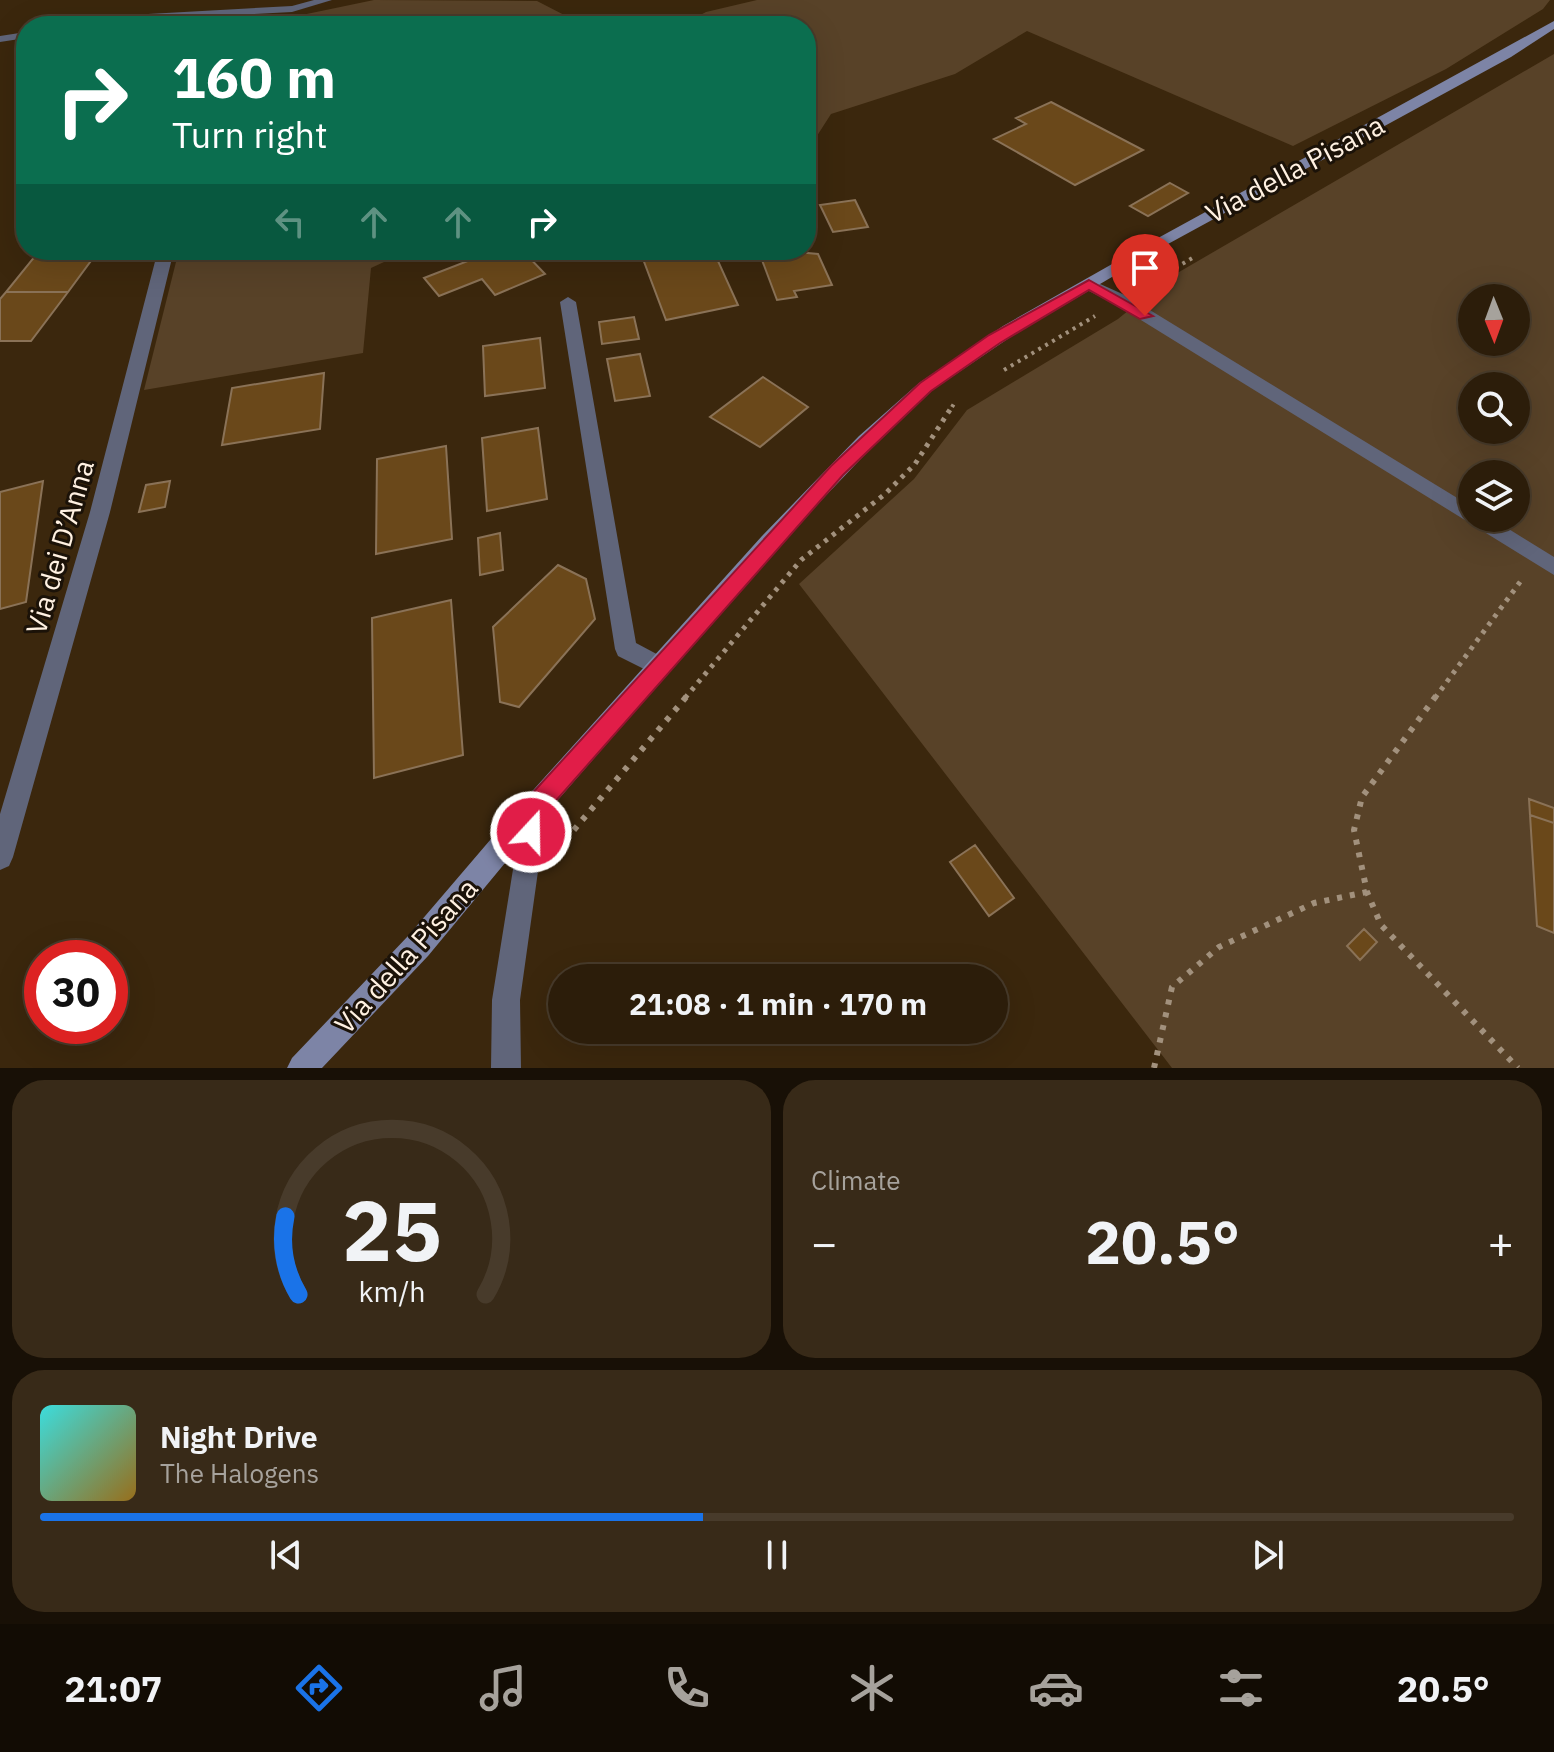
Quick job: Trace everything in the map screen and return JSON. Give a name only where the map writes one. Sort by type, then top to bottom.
[{"type":"main road","name":"Via della Pisana","points":[[302,1068],[418,946],[658,666],[837,471],[915,395],[980,348],[1089,284],[1516,49],[1554,24]]},
{"type":"street","points":[[166,16],[292,9],[327,0]]},
{"type":"street","name":"Via dei D’Anna","points":[[0,857],[100,512],[163,260]]},
{"type":"street","points":[[1089,284],[1121,300],[1554,567]]},
{"type":"street","points":[[568,302],[626,649],[658,666]]},
{"type":"street","points":[[506,1068],[506,1000],[535,807]]},
{"type":"path","points":[[990,378],[1203,251]]},
{"type":"path","points":[[535,807],[573,831],[801,560],[885,494],[915,464],[953,404],[964,393]]},
{"type":"path","points":[[1518,1068],[1381,925],[1367,892],[1354,830],[1362,797],[1537,558]]},
{"type":"path","points":[[1154,1068],[1172,987],[1219,947],[1314,903],[1367,892]]},
{"type":"shaded area","points":[[374,0],[537,1],[566,16],[297,16]]},
{"type":"shaded area","points":[[757,0],[1550,0],[1543,9],[1446,69],[1293,146],[1027,31],[955,74],[831,114],[816,137],[816,16],[699,16]]},
{"type":"shaded area","points":[[1554,54],[1554,1068],[1172,1068],[799,584],[914,479],[967,410],[1118,319],[1167,279]]},
{"type":"shaded area","points":[[176,260],[388,260],[371,268],[363,353],[144,390]]},
{"type":"building","points":[[1051,102],[1143,150],[1075,185],[994,139],[1026,124],[1016,118]]},
{"type":"building","points":[[1170,183],[1188,193],[1148,216],[1130,206]]},
{"type":"building","points":[[855,200],[868,227],[833,232],[820,205]]},
{"type":"building","points":[[818,254],[832,285],[794,291],[797,297],[777,300],[762,260],[816,260]]},
{"type":"building","points":[[32,260],[92,260],[68,292],[6,292]]},
{"type":"building","points":[[470,260],[532,260],[545,274],[495,295],[482,279],[439,296],[424,278]]},
{"type":"building","points":[[643,260],[718,260],[738,305],[666,320]]},
{"type":"building","points":[[6,292],[68,292],[31,341],[0,341],[0,299]]},
{"type":"building","points":[[634,317],[639,339],[602,344],[599,322]]},
{"type":"building","points":[[540,338],[545,388],[485,396],[483,346]]},
{"type":"building","points":[[640,354],[650,396],[615,401],[607,359]]},
{"type":"building","points":[[324,373],[320,429],[222,445],[232,388]]},
{"type":"building","points":[[763,377],[808,407],[760,447],[710,417]]},
{"type":"building","points":[[538,428],[547,499],[487,511],[482,438]]},
{"type":"building","points":[[446,446],[452,539],[376,554],[377,459]]},
{"type":"building","points":[[43,481],[26,602],[0,609],[0,492]]},
{"type":"building","points":[[170,481],[165,507],[139,512],[146,485]]},
{"type":"building","points":[[500,533],[503,570],[480,575],[478,538]]},
{"type":"building","points":[[558,565],[586,579],[595,619],[519,707],[500,702],[493,627]]},
{"type":"building","points":[[451,600],[463,755],[374,778],[372,618]]},
{"type":"building","points":[[1529,799],[1554,808],[1554,823],[1530,815]]},
{"type":"building","points":[[1530,815],[1554,823],[1554,933],[1537,926]]},
{"type":"building","points":[[975,845],[1014,898],[989,916],[950,862]]},
{"type":"building","points":[[1364,929],[1377,942],[1360,960],[1347,946]]},
{"type":"route","points":[[531,832],[535,807],[658,666],[769,542],[837,471],[925,387],[994,339],[1089,284],[1145,316]]}]
